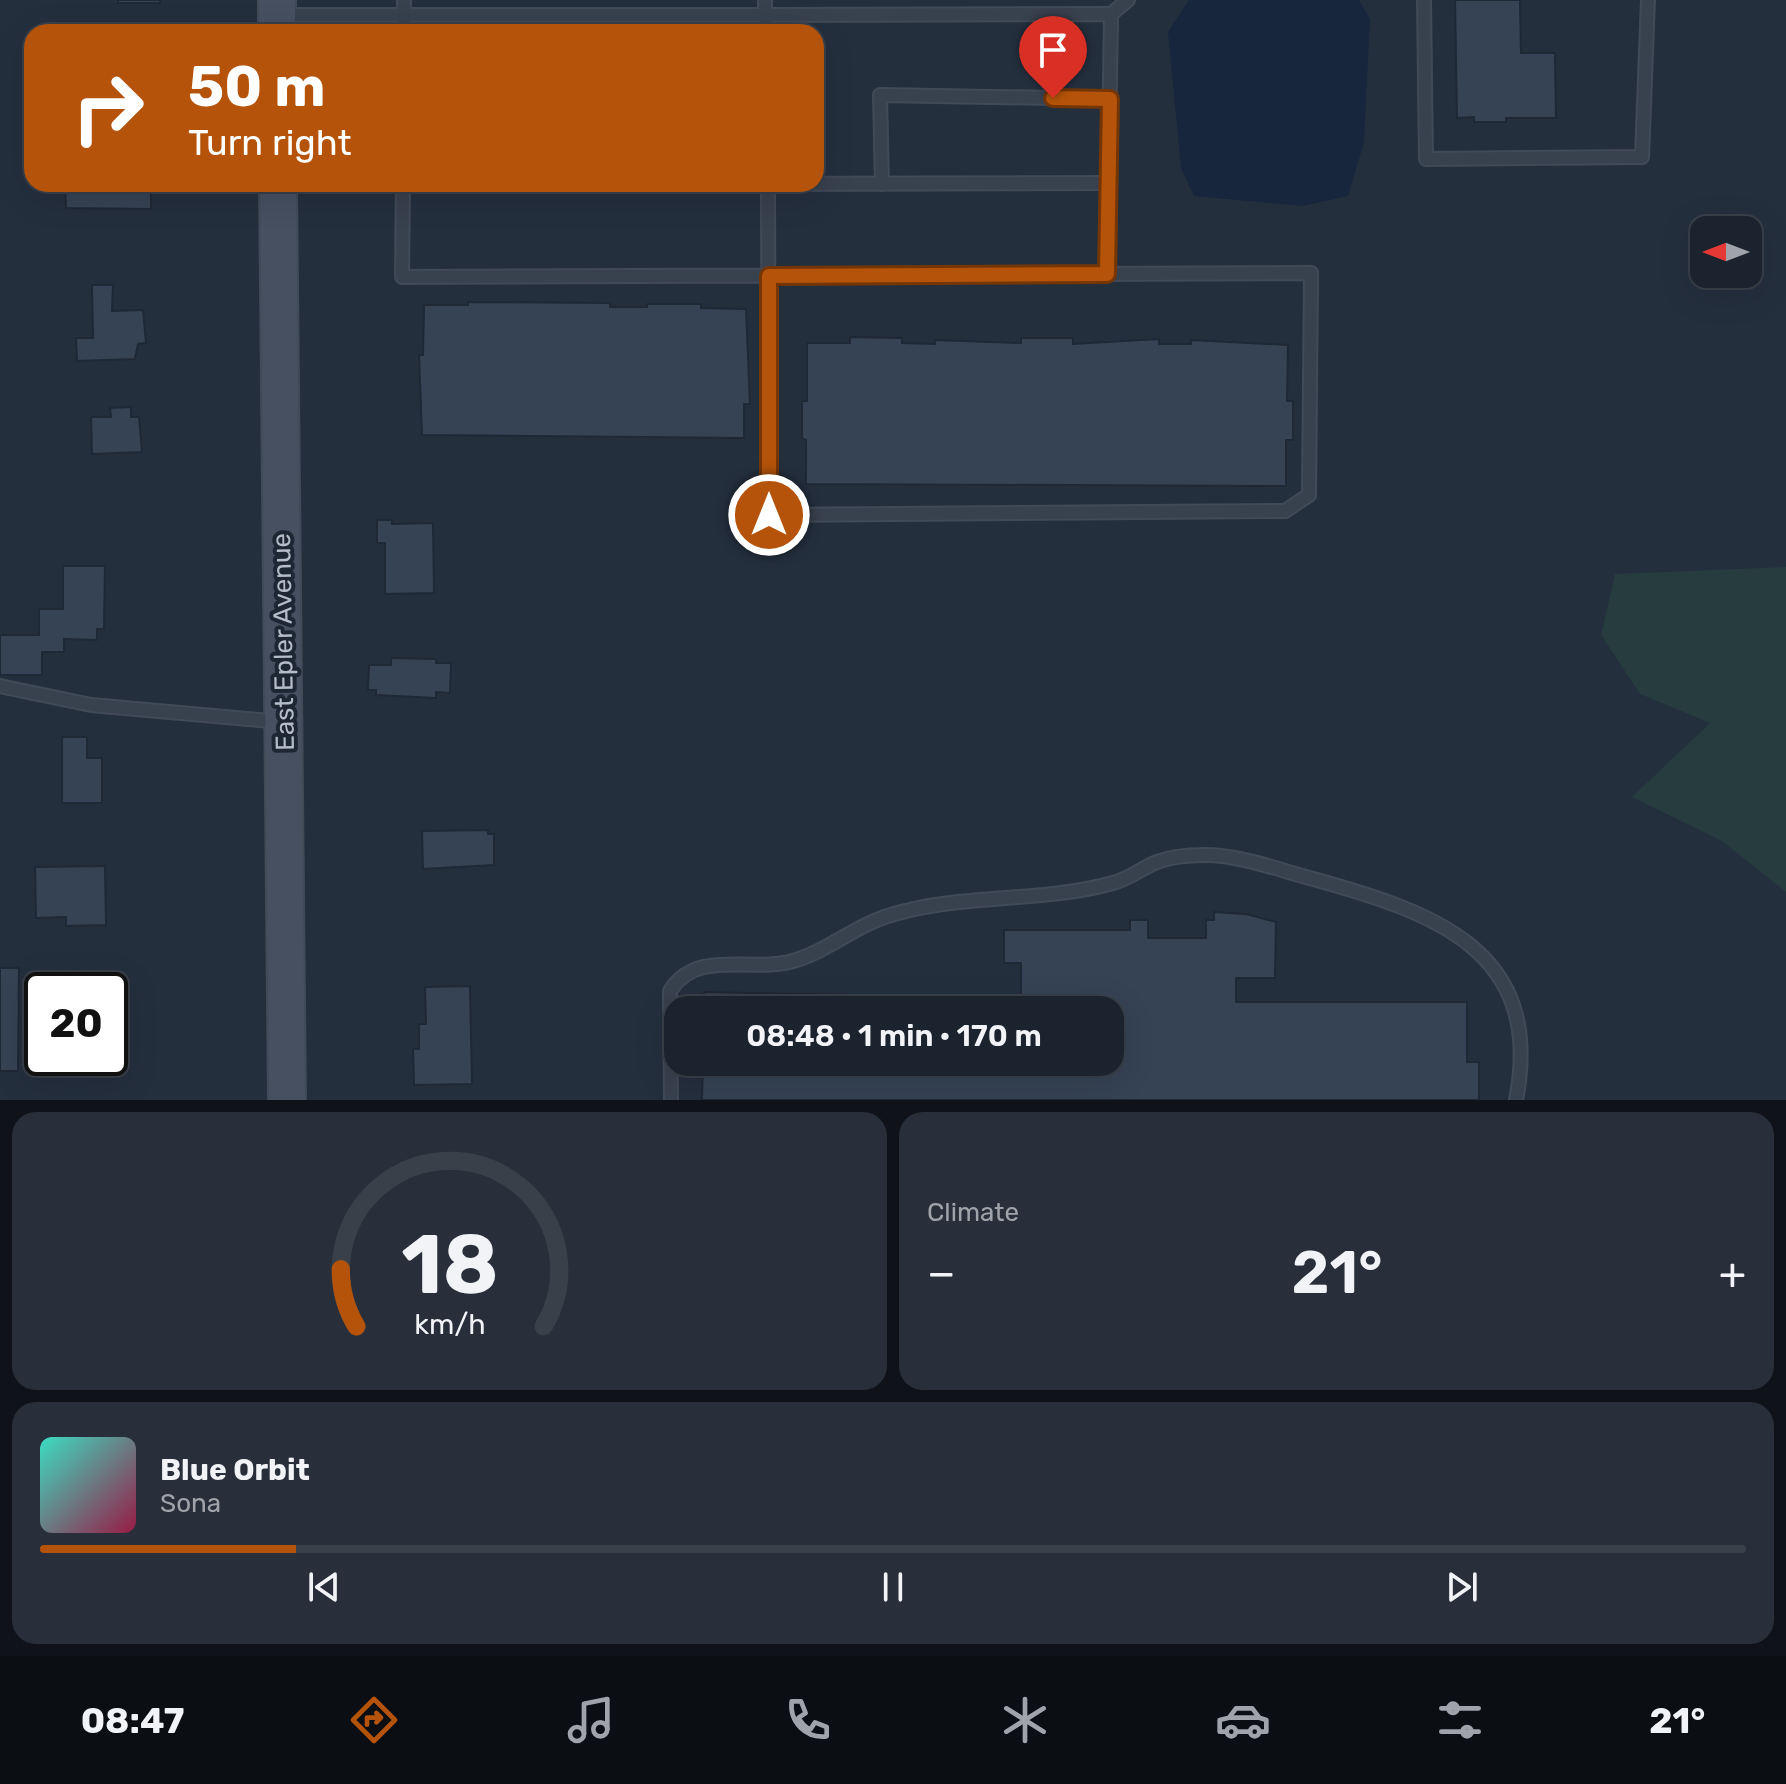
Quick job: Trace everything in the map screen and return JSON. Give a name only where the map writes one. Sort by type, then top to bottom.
[{"type":"street","name":"East Epler Avenue","points":[[278,192],[287,1100]]},
{"type":"lane","points":[[404,0],[404,24]]},
{"type":"lane","points":[[678,0],[678,15]]},
{"type":"lane","points":[[765,0],[765,24]]},
{"type":"lane","points":[[845,0],[845,15]]},
{"type":"lane","points":[[277,16],[1111,14],[1128,0]]},
{"type":"lane","points":[[1424,0],[1426,159],[1642,157],[1648,0]]},
{"type":"lane","points":[[1107,274],[1111,14]]},
{"type":"lane","points":[[882,184],[880,95],[1110,99]]},
{"type":"lane","points":[[824,184],[1109,183]]},
{"type":"lane","points":[[403,192],[402,277],[769,276],[1311,273],[1309,495],[1285,511],[769,515],[769,276],[768,192]]},
{"type":"lane","points":[[0,686],[91,705],[284,723]]},
{"type":"lane","points":[[671,1100],[670,991],[690,969],[705,965],[780,964],[818,953],[891,915],[1115,883],[1158,861],[1205,855],[1265,866],[1348,889],[1436,921],[1467,940],[1484,954],[1505,982],[1520,1046],[1516,1100]]},
{"type":"green space","points":[[1786,567],[1786,892],[1722,841],[1632,797],[1710,723],[1640,694],[1601,635],[1615,574]]},
{"type":"water","points":[[1189,0],[1359,0],[1370,19],[1364,142],[1348,196],[1303,206],[1194,196],[1181,168],[1168,32]]},
{"type":"building","points":[[118,0],[160,0],[160,3],[118,3]]},
{"type":"building","points":[[1455,0],[1520,0],[1521,53],[1555,53],[1556,118],[1506,118],[1506,122],[1474,122],[1474,117],[1457,118]]},
{"type":"building","points":[[65,192],[151,192],[151,209],[66,208]]},
{"type":"building","points":[[92,285],[113,285],[112,311],[143,310],[146,343],[138,344],[135,359],[77,361],[76,338],[93,338]]},
{"type":"building","points":[[468,302],[610,303],[610,307],[701,304],[701,308],[746,309],[750,404],[744,404],[744,438],[422,435],[419,355],[423,355],[424,305],[468,305]]},
{"type":"building","points":[[850,337],[902,338],[902,343],[935,344],[935,340],[1021,343],[1021,338],[1073,338],[1073,344],[1159,339],[1159,344],[1191,344],[1191,340],[1288,345],[1287,401],[1293,401],[1293,440],[1286,440],[1286,486],[806,484],[802,401],[807,401],[807,343],[850,343]]},
{"type":"building","points":[[131,407],[131,417],[139,417],[142,452],[92,454],[91,417],[111,417],[110,408]]},
{"type":"building","points":[[377,520],[392,520],[392,524],[433,523],[434,593],[385,594],[385,543],[377,543]]},
{"type":"building","points":[[63,566],[105,566],[104,629],[97,629],[97,640],[64,639],[64,652],[42,652],[42,675],[0,675],[0,635],[39,635],[39,609],[63,609]]},
{"type":"building","points":[[391,658],[436,659],[436,663],[451,663],[450,693],[436,692],[436,698],[376,695],[376,690],[368,690],[369,665],[391,665]]},
{"type":"building","points":[[62,737],[87,737],[87,758],[102,758],[102,803],[62,803]]},
{"type":"building","points":[[488,830],[488,834],[494,834],[494,865],[423,869],[422,831]]},
{"type":"building","points":[[105,866],[106,925],[66,926],[66,917],[36,918],[35,867]]},
{"type":"building","points":[[1214,912],[1246,914],[1276,922],[1275,978],[1236,978],[1236,1002],[1467,1002],[1467,1062],[1479,1062],[1479,1100],[702,1100],[703,1076],[1124,1076],[1124,996],[1021,996],[1021,963],[1004,963],[1004,930],[1130,930],[1130,920],[1148,920],[1148,938],[1206,938],[1206,920],[1214,920]]},
{"type":"building","points":[[0,968],[19,968],[18,1071],[0,1071]]},
{"type":"building","points":[[470,986],[472,1084],[414,1085],[413,1049],[419,1049],[419,1024],[426,1024],[425,987]]},
{"type":"building","points":[[704,992],[846,995],[704,996]]},
{"type":"route","points":[[769,515],[769,276],[1107,274],[1110,99],[1053,98]]}]
